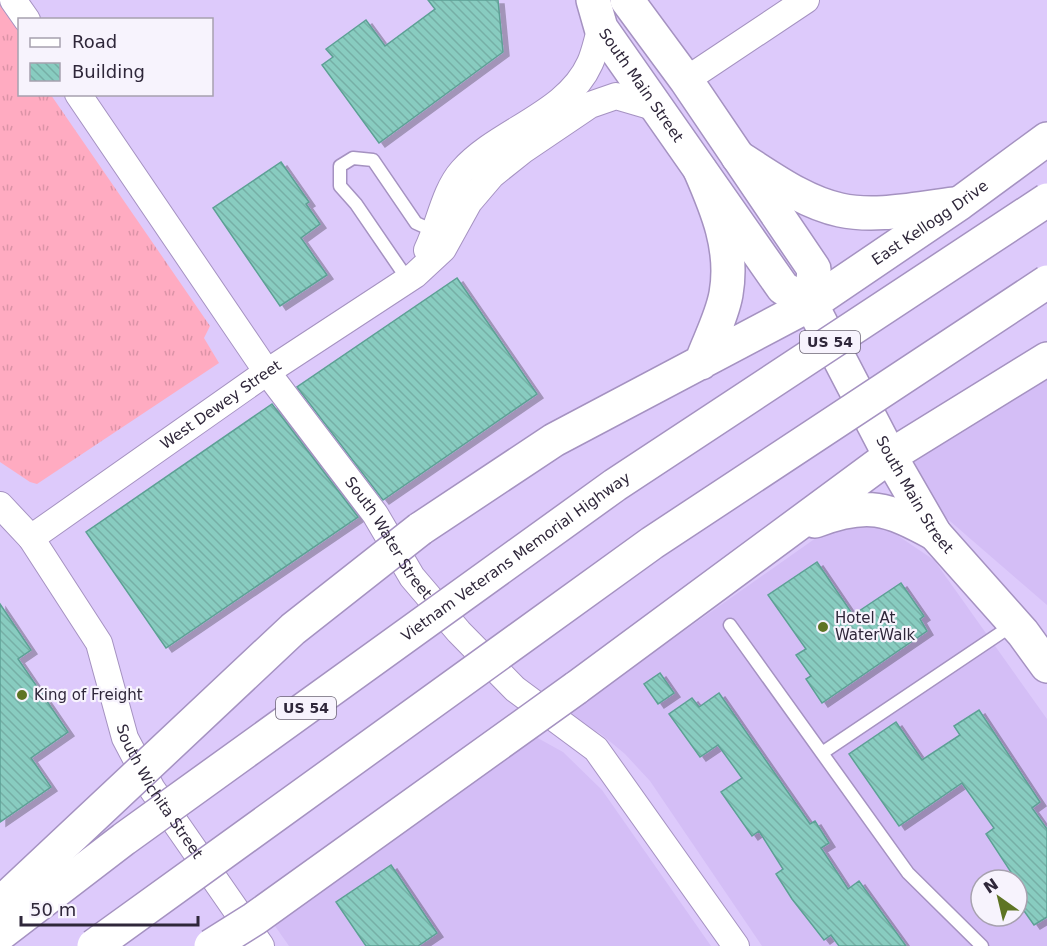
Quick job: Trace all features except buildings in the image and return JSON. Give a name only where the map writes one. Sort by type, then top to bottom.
[{"type":"main road","points":[[627,0],[686,80],[814,269],[811,304]]},
{"type":"main road","name":"South Main Street","points":[[597,14],[657,108],[783,288],[811,304],[890,456],[935,534],[1046,662]]},
{"type":"main road","name":"East Kellogg Drive","points":[[0,903],[293,629],[420,529],[554,440],[811,304],[960,203],[1047,139]]},
{"type":"main road","points":[[738,157],[794,192],[840,210],[875,213],[960,203]]},
{"type":"main road","points":[[700,170],[719,214],[727,248],[726,294],[701,363]]},
{"type":"main road","name":"Vietnam Veterans Memorial Highway","points":[[0,934],[124,839],[615,486],[1047,200]]},
{"type":"main road","points":[[94,946],[652,543],[1047,282]]},
{"type":"main road","points":[[211,946],[254,919],[576,688],[890,456],[1047,359]]},
{"type":"main road","points":[[788,531],[843,510],[875,508],[908,519],[935,534]]},
{"type":"street","points":[[13,0],[26,18]]},
{"type":"street","points":[[686,80],[806,0]]},
{"type":"street","points":[[412,277],[436,232],[461,172],[479,155],[555,103],[573,86],[590,64],[597,14]]},
{"type":"street","name":"South Water Street","points":[[79,96],[267,372],[375,514],[412,577],[459,632],[515,689],[597,749],[736,946]]},
{"type":"street","name":"West Dewey Street","points":[[31,538],[267,372],[412,277],[443,249],[469,202],[485,184],[522,151],[590,105],[616,96],[657,108]]},
{"type":"street","name":"South Wichita Street","points":[[0,505],[31,538],[99,643],[125,738],[152,789],[261,946]]},
{"type":"lane","points":[[412,277],[340,186],[340,166],[354,158],[374,160],[416,223],[436,232]]},
{"type":"lane","points":[[822,753],[1015,624]]},
{"type":"lane","points":[[730,625],[908,873],[982,946]]},
{"type":"shaded area","points":[[1047,372],[1047,605],[936,509],[908,466],[911,456]]},
{"type":"shaded area","points":[[854,522],[888,529],[934,560],[1047,719],[1047,946],[762,946],[650,781],[625,754],[601,734],[566,714],[830,528]]},
{"type":"shaded area","points":[[534,736],[563,752],[602,790],[711,946],[289,946],[275,926]]},
{"type":"green space","points":[[0,3],[17,28],[18,96],[52,96],[210,326],[204,338],[219,363],[37,484],[30,482],[0,462]]},
{"type":"place","name":"Hotel At WaterWalk","points":[[823,627]]},
{"type":"place","name":"King of Freight","points":[[22,695]]}]
